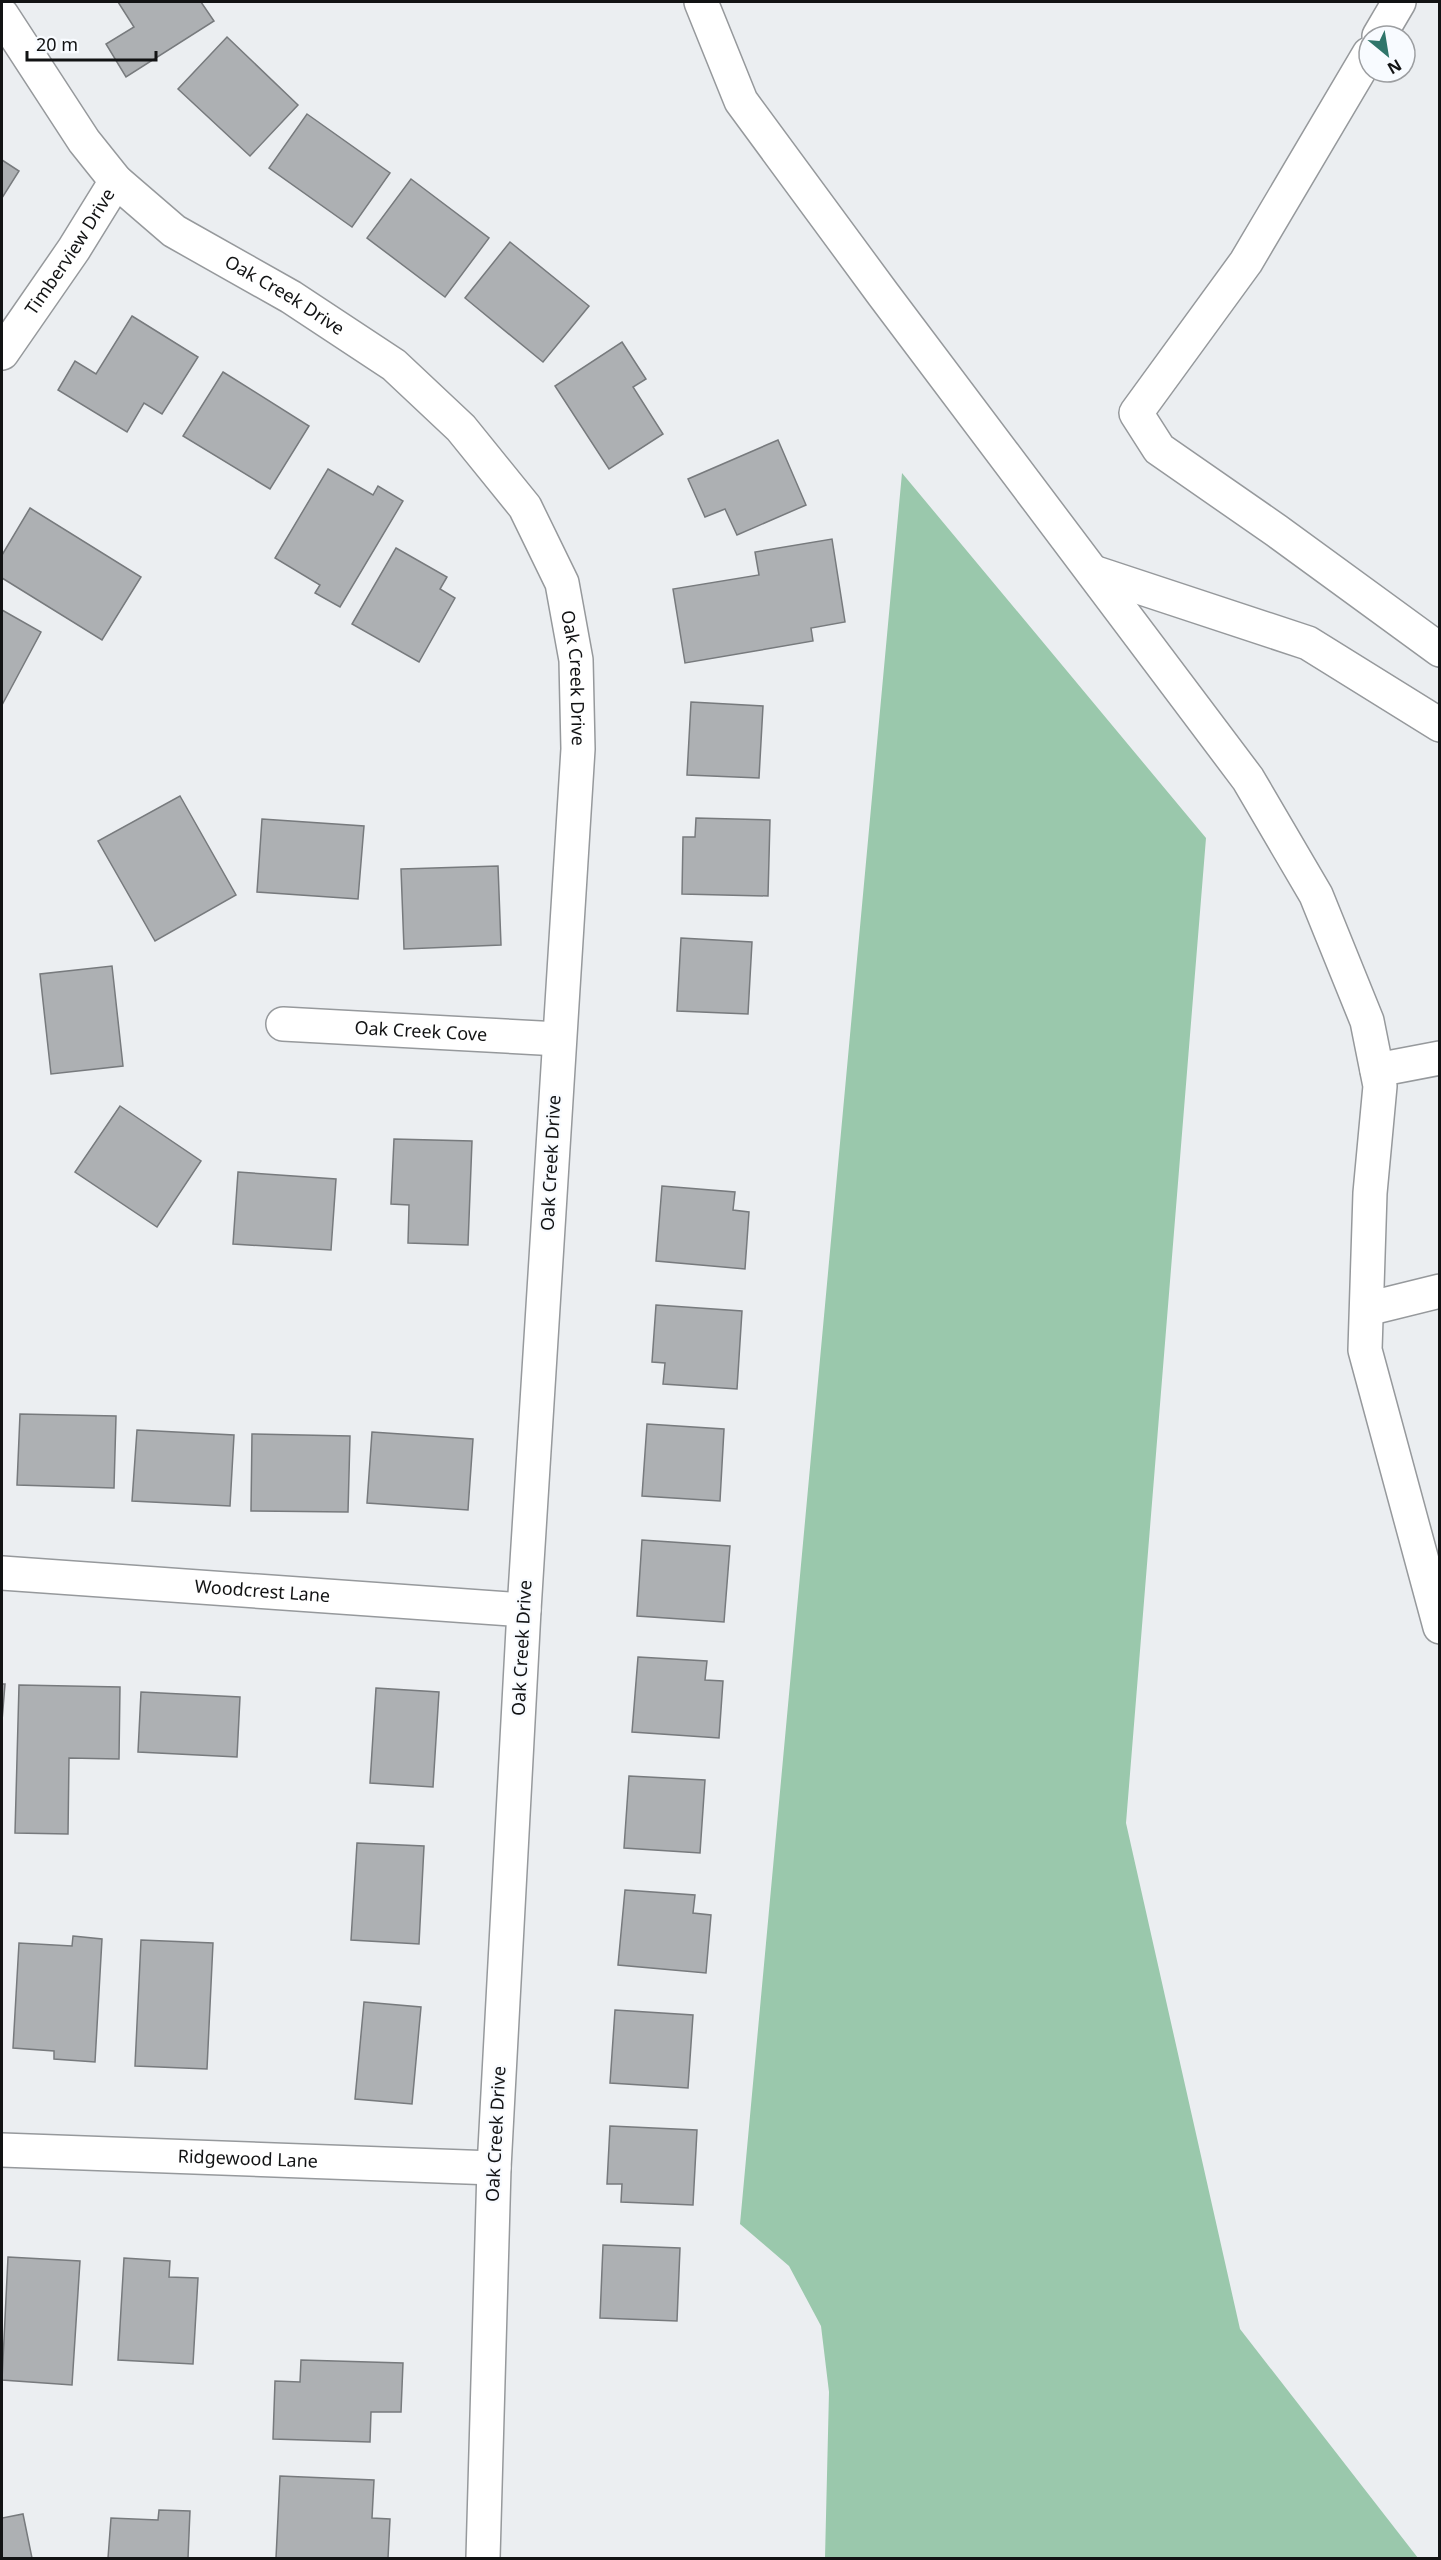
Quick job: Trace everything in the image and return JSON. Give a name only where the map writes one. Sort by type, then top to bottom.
[{"type":"street","points":[[701,2],[741,101],[1248,778],[1316,895],[1367,1021],[1380,1086],[1370,1193],[1365,1350],[1440,1627]]},
{"type":"street","points":[[1386,24],[1399,2]]},
{"type":"street","name":"Oak Creek Drive","points":[[2,15],[84,141],[116,181],[174,231],[291,297],[394,365],[461,428],[525,507],[562,583],[576,660],[578,749],[524,1610],[494,2168],[483,2559]]},
{"type":"street","points":[[1357,74],[1246,262],[1136,413],[1159,449],[1277,531],[1440,650]]},
{"type":"street","name":"Timberview Drive","points":[[2,352],[74,249],[116,181]]},
{"type":"street","points":[[1093,572],[1308,643],[1440,725]]},
{"type":"street","name":"Oak Creek Cove","points":[[283,1024],[559,1039]]},
{"type":"street","points":[[1377,1070],[1440,1058]]},
{"type":"street","points":[[1366,1309],[1440,1291]]},
{"type":"street","name":"Woodcrest Lane","points":[[2,1572],[524,1610]]},
{"type":"street","name":"Ridgewood Lane","points":[[2,2150],[494,2168]]},
{"type":"green space","points":[[902,473],[1206,838],[1126,1823],[1240,2329],[1418,2558],[825,2558],[829,2392],[821,2326],[789,2266],[740,2224]]},
{"type":"building","points":[[118,2],[201,2],[214,21],[126,77],[106,44],[134,27]]},
{"type":"building","points":[[227,37],[298,105],[250,156],[178,89]]},
{"type":"building","points":[[307,114],[390,173],[352,227],[269,168]]},
{"type":"building","points":[[2,160],[19,171],[2,198]]},
{"type":"building","points":[[411,179],[489,238],[445,297],[367,238]]},
{"type":"building","points":[[510,242],[589,306],[543,362],[465,298]]},
{"type":"building","points":[[132,316],[198,357],[162,414],[144,403],[127,432],[58,390],[75,361],[96,374]]},
{"type":"building","points":[[622,342],[646,379],[633,387],[663,434],[609,469],[555,386]]},
{"type":"building","points":[[223,372],[309,426],[270,489],[183,436]]},
{"type":"building","points":[[778,440],[806,505],[737,535],[725,509],[705,517],[688,479]]},
{"type":"building","points":[[328,469],[373,495],[378,486],[403,501],[340,607],[315,593],[320,585],[275,558]]},
{"type":"building","points":[[30,508],[141,577],[102,640],[2,578],[2,555]]},
{"type":"building","points":[[832,539],[845,622],[811,628],[813,641],[685,663],[673,589],[759,575],[755,552]]},
{"type":"building","points":[[396,548],[447,577],[440,589],[455,598],[419,662],[352,624]]},
{"type":"building","points":[[2,610],[41,632],[2,705]]},
{"type":"building","points":[[691,702],[763,706],[759,778],[687,775]]},
{"type":"building","points":[[180,796],[236,895],[155,941],[98,841]]},
{"type":"building","points":[[696,818],[770,820],[768,896],[682,894],[683,837],[695,837]]},
{"type":"building","points":[[262,819],[364,826],[358,899],[257,892]]},
{"type":"building","points":[[498,866],[501,945],[404,949],[401,869]]},
{"type":"building","points":[[681,938],[752,942],[748,1014],[677,1011]]},
{"type":"building","points":[[112,966],[123,1066],[51,1074],[40,974]]},
{"type":"building","points":[[120,1106],[201,1161],[157,1227],[75,1172]]},
{"type":"building","points":[[394,1139],[472,1141],[468,1245],[408,1243],[409,1205],[391,1204]]},
{"type":"building","points":[[238,1172],[336,1179],[331,1250],[233,1244]]},
{"type":"building","points":[[662,1186],[735,1192],[733,1210],[749,1212],[745,1269],[656,1261]]},
{"type":"building","points":[[656,1305],[742,1311],[737,1389],[663,1384],[665,1363],[652,1362]]},
{"type":"building","points":[[20,1414],[116,1416],[114,1488],[17,1485]]},
{"type":"building","points":[[647,1424],[724,1429],[720,1501],[642,1496]]},
{"type":"building","points":[[137,1430],[234,1435],[230,1506],[132,1501]]},
{"type":"building","points":[[372,1432],[473,1439],[468,1510],[367,1503]]},
{"type":"building","points":[[252,1434],[350,1436],[348,1512],[251,1511]]},
{"type":"building","points":[[642,1540],[730,1546],[724,1622],[637,1616]]},
{"type":"building","points":[[638,1657],[707,1661],[705,1680],[723,1681],[719,1738],[632,1732]]},
{"type":"building","points":[[2,1684],[5,1684],[2,1721]]},
{"type":"building","points":[[19,1685],[120,1687],[119,1759],[69,1758],[68,1834],[15,1833]]},
{"type":"building","points":[[376,1688],[439,1692],[433,1787],[370,1783]]},
{"type":"building","points":[[141,1692],[240,1697],[237,1757],[138,1752]]},
{"type":"building","points":[[629,1776],[705,1780],[700,1853],[624,1848]]},
{"type":"building","points":[[357,1843],[424,1846],[419,1944],[351,1940]]},
{"type":"building","points":[[625,1890],[695,1895],[693,1913],[711,1915],[706,1973],[618,1965]]},
{"type":"building","points":[[73,1936],[102,1939],[95,2062],[54,2059],[54,2051],[13,2048],[19,1943],[72,1946]]},
{"type":"building","points":[[141,1940],[213,1943],[207,2069],[135,2066]]},
{"type":"building","points":[[364,2002],[421,2007],[412,2104],[355,2099]]},
{"type":"building","points":[[615,2010],[693,2015],[688,2088],[610,2083]]},
{"type":"building","points":[[610,2126],[697,2130],[693,2205],[621,2202],[622,2184],[607,2184]]},
{"type":"building","points":[[603,2245],[680,2248],[677,2321],[600,2318]]},
{"type":"building","points":[[8,2257],[80,2261],[72,2385],[2,2380]]},
{"type":"building","points":[[124,2258],[170,2261],[169,2277],[198,2278],[193,2364],[118,2360]]},
{"type":"building","points":[[301,2360],[403,2363],[401,2412],[371,2412],[370,2442],[273,2439],[275,2381],[300,2382]]},
{"type":"building","points":[[280,2476],[374,2480],[372,2518],[390,2519],[388,2558],[276,2558]]},
{"type":"building","points":[[159,2510],[190,2511],[188,2558],[108,2558],[111,2518],[158,2520]]},
{"type":"building","points":[[23,2514],[32,2558],[2,2558],[2,2518]]}]
